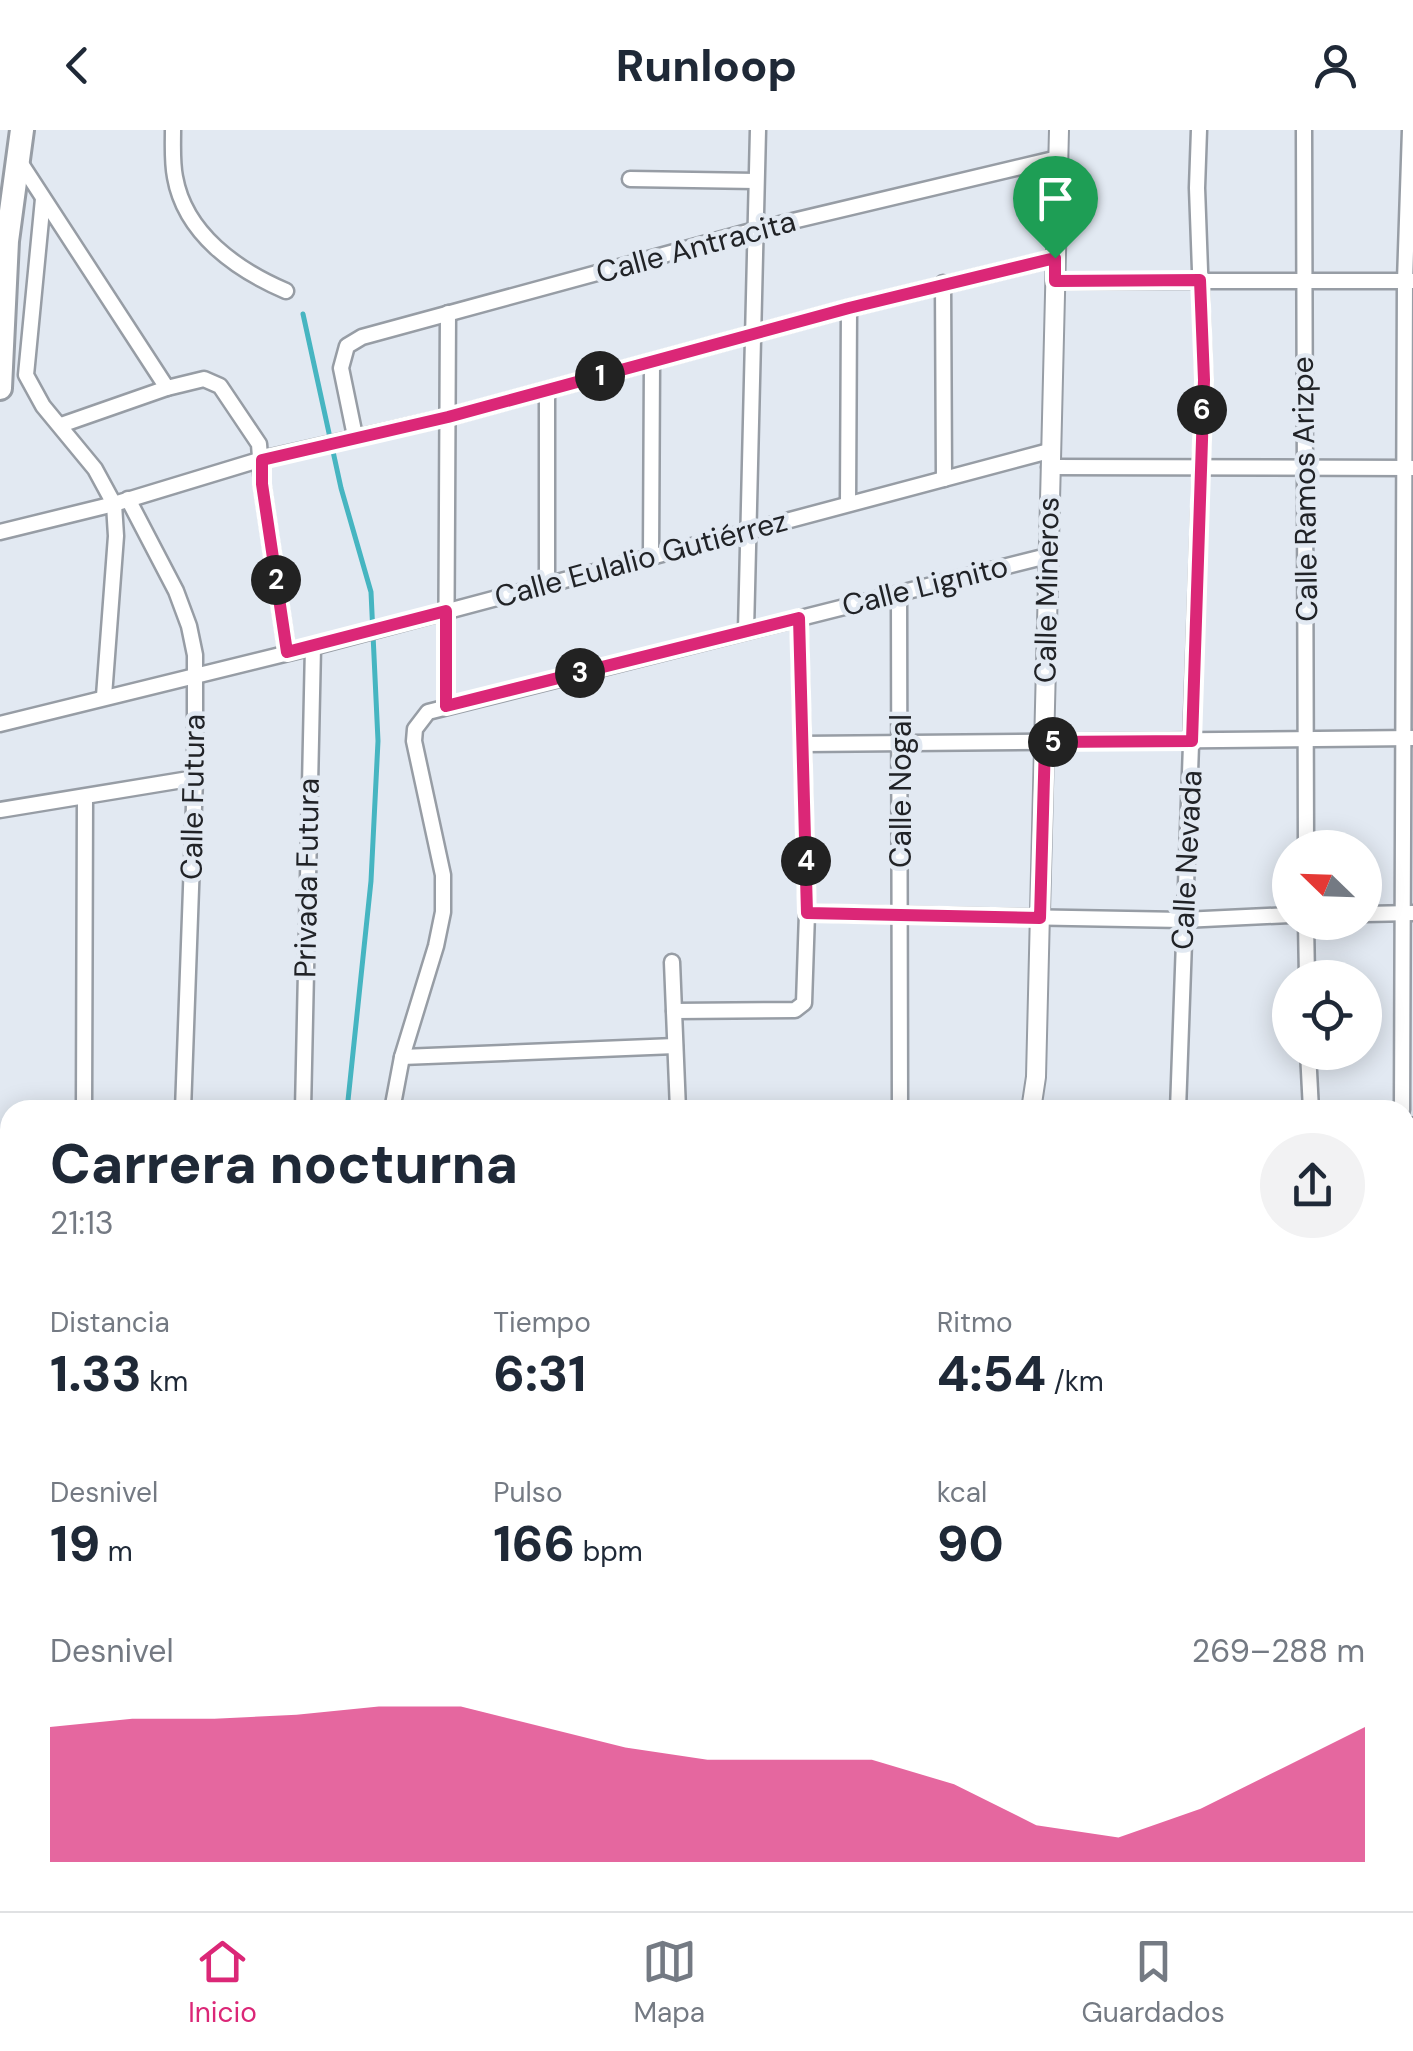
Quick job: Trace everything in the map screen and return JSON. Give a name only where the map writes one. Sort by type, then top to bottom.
[{"type":"main road","points":[[0,388],[7,240],[22,130]]},
{"type":"street","points":[[174,130],[175,178],[196,228],[245,270],[286,291]]},
{"type":"street","points":[[746,630],[758,130]]},
{"type":"street","name":"Calle Mineros","points":[[1033,1100],[1059,130]]},
{"type":"street","name":"Calle Nevada","points":[[1178,1100],[1204,380],[1198,130]]},
{"type":"street","name":"Calle Ramos Arizpe","points":[[1304,130],[1306,830]]},
{"type":"street","points":[[1402,1100],[1408,913],[1410,130]]},
{"type":"street","name":"Calle Antracita","points":[[355,436],[341,368],[347,346],[362,337],[755,230],[1058,158]]},
{"type":"street","points":[[17,159],[167,388]]},
{"type":"street","points":[[630,180],[756,182]]},
{"type":"street","name":"Calle Futura","points":[[43,198],[26,375],[32,390],[121,501],[176,591],[189,626],[196,676],[195,778],[183,1100]]},
{"type":"street","points":[[0,532],[262,460],[448,417],[849,308],[1055,258]]},
{"type":"street","points":[[1055,281],[1409,281]]},
{"type":"street","points":[[943,284],[944,479]]},
{"type":"street","points":[[848,503],[849,308]]},
{"type":"street","points":[[394,1100],[442,912],[443,875],[414,741],[420,720],[428,712],[446,706],[448,313]]},
{"type":"street","points":[[651,556],[652,362]]},
{"type":"street","points":[[62,426],[167,388],[204,379],[220,386],[260,444],[262,484],[287,652]]},
{"type":"street","points":[[546,390],[546,584]]},
{"type":"street","name":"Calle Eulalio Gutiérrez","points":[[0,724],[313,647],[848,503],[1049,459],[1199,466],[1410,468]]},
{"type":"street","points":[[104,696],[121,501]]},
{"type":"street","name":"Calle Lignito","points":[[446,706],[1047,556]]},
{"type":"street","name":"Calle Nogal","points":[[900,593],[900,1100]]},
{"type":"street","points":[[674,1011],[795,1010],[801,1008],[806,996],[799,618]]},
{"type":"street","name":"Privada Futura","points":[[303,1100],[313,647]]},
{"type":"street","points":[[803,744],[1408,738]]},
{"type":"street","points":[[0,810],[195,778]]},
{"type":"street","points":[[84,1100],[85,797]]},
{"type":"street","points":[[807,913],[1184,920],[1272,916]]},
{"type":"street","points":[[1382,914],[1408,913]]},
{"type":"street","points":[[672,962],[678,1100]]},
{"type":"street","points":[[402,1058],[675,1046]]},
{"type":"street","points":[[1309,1070],[1310,1100]]},
{"type":"waterway","points":[[303,314],[341,488],[371,592],[378,741],[371,881],[348,1100]]},
{"type":"route","points":[[1055,258],[1055,281],[1200,280],[1204,380],[1192,741],[1045,742],[1040,918],[807,913],[799,618],[446,706],[446,611],[287,652],[262,484],[262,460],[448,417],[849,308],[1055,258]]}]
